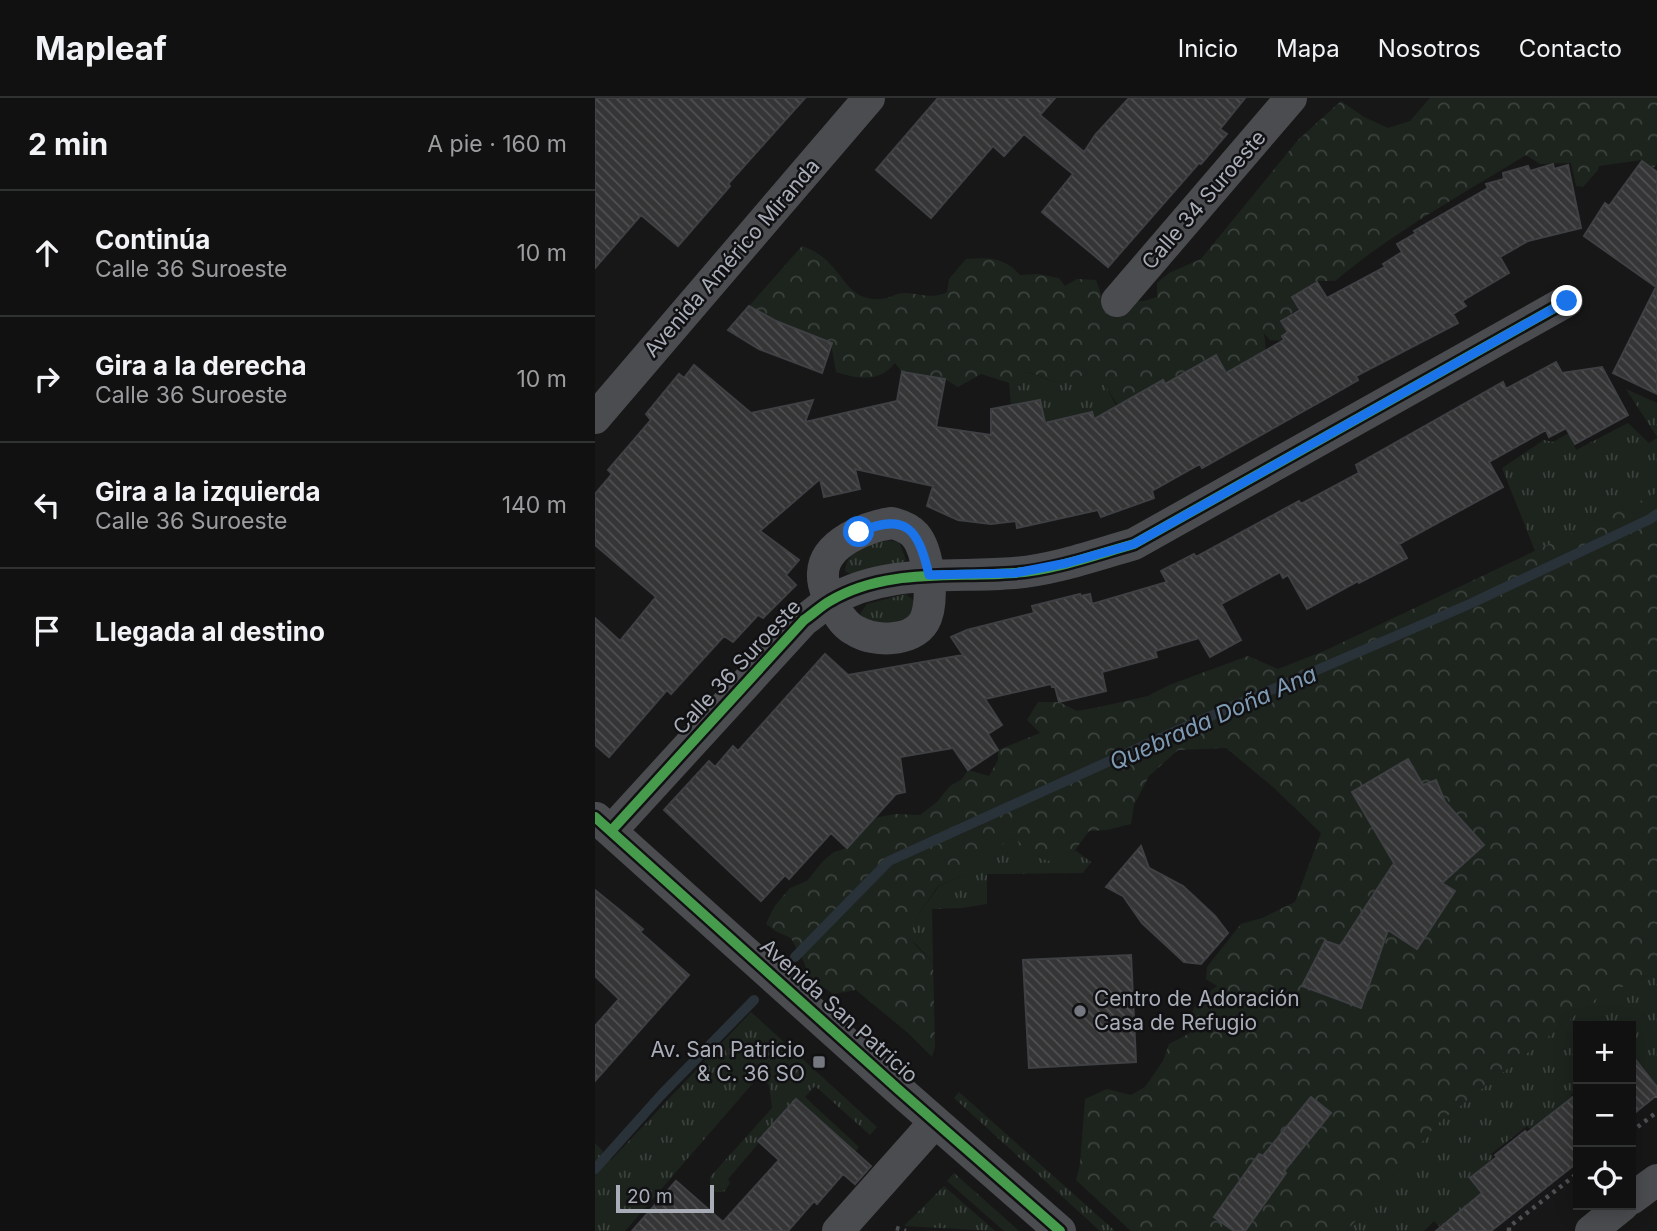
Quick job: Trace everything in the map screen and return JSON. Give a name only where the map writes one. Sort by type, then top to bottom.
[{"type":"street","name":"Avenida Américo Miranda","points":[[595,418],[869,98]]},
{"type":"street","name":"Calle 34 Suroeste","points":[[1117,301],[1291,98]]},
{"type":"street","name":"Calle 36 Suroeste","points":[[603,824],[804,620],[830,601],[883,581],[929,575],[1015,573],[1067,563],[1134,544],[1567,301]]},
{"type":"street","name":"Calle 36 Suroeste","points":[[892,523],[915,534],[929,575],[929,612],[923,625],[910,635],[894,638],[866,636],[843,622],[830,601],[823,573],[825,563],[848,537],[880,524],[892,523]]},
{"type":"street","name":"Avenida San Patricio","points":[[603,824],[1060,1231]]},
{"type":"street","points":[[838,1231],[935,1122]]},
{"type":"street","points":[[1636,1195],[1657,1180]]},
{"type":"street","points":[[1591,1231],[1617,1210]]},
{"type":"path","points":[[1636,1128],[1657,1112]]},
{"type":"path","points":[[1509,1231],[1509,1227],[1573,1177]]},
{"type":"path","points":[[896,1228],[906,1231]]},
{"type":"green space","points":[[1430,98],[1657,98],[1657,163],[1654,168],[1641,160],[1599,166],[1583,187],[1576,186],[1571,163],[1540,164],[1526,155],[1404,230],[1335,281],[1316,281],[1291,297],[1298,309],[1280,321],[1287,332],[1281,336],[1282,341],[1270,340],[1264,333],[1266,351],[1232,383],[1216,355],[1187,371],[1191,379],[1118,406],[1101,378],[1091,373],[1056,382],[1025,372],[1024,380],[1019,386],[981,374],[958,387],[945,379],[902,372],[895,363],[882,374],[867,378],[836,372],[831,343],[776,321],[749,306],[802,246],[824,258],[856,293],[872,299],[904,293],[931,296],[947,292],[949,279],[966,259],[982,258],[1002,262],[1020,275],[1038,274],[1059,278],[1065,286],[1077,279],[1096,280],[1103,300],[1144,301],[1157,297],[1157,283],[1169,273],[1201,259],[1298,140],[1341,101],[1364,117],[1388,128],[1410,121]]},
{"type":"green space","points":[[1024,372],[1056,382],[1091,373],[1101,377],[1121,415],[1096,424],[1091,411],[1062,422],[1058,420],[1045,423],[1040,400],[1011,405],[1009,382],[1020,386]]},
{"type":"green space","points":[[1626,389],[1657,403],[1657,437]]},
{"type":"green space","points":[[1628,423],[1649,443],[1657,438],[1657,493],[1535,551],[1502,468],[1544,440],[1553,442],[1569,433],[1576,450]]},
{"type":"green space","points":[[1657,493],[1657,972],[1597,998],[1437,1124],[1347,1231],[1131,1231],[1076,1180],[1080,1164],[1085,1099],[1107,1089],[1131,1095],[1145,1087],[1163,1061],[1169,1044],[1190,1033],[1193,1010],[1204,996],[1217,986],[1206,979],[1207,967],[1241,924],[1262,918],[1295,902],[1321,833],[1273,787],[1226,748],[1178,750],[1149,776],[1134,805],[1131,824],[1089,831],[1075,850],[1049,861],[1036,857],[1014,837],[976,861],[967,874],[938,886],[916,918],[909,936],[933,962],[935,1047],[932,1057],[908,1033],[856,990],[833,994],[809,977],[791,938],[766,924],[774,907],[790,888],[807,881],[834,852],[847,848],[874,818],[895,814],[920,815],[937,802],[950,786],[962,779],[968,770],[989,776],[998,760],[998,750],[1040,733],[1027,720],[1038,702],[1059,702],[1077,711],[1099,707],[1148,696],[1169,685],[1248,656],[1278,669],[1324,651]]},
{"type":"green space","points":[[887,540],[899,542],[906,560],[900,564],[852,575],[845,571],[849,558],[854,553],[866,546]]},
{"type":"green space","points":[[906,594],[914,601],[912,616],[888,622],[863,621],[860,614],[867,604]]},
{"type":"green space","points":[[1014,837],[1041,858],[1047,859],[1075,850],[1091,862],[1083,873],[987,874],[987,904],[932,909],[933,962],[908,936],[916,918],[939,886],[967,874],[976,861]]},
{"type":"green space","points":[[1657,972],[1657,1087],[1636,1060],[1636,1021],[1573,1021],[1573,1098],[1531,1130],[1527,1126],[1491,1154],[1494,1160],[1499,1214],[1441,1228],[1434,1221],[1424,1231],[1347,1231],[1437,1124],[1597,998]]},
{"type":"green space","points":[[751,1012],[877,1127],[870,1135],[815,1086],[805,1097],[859,1147],[856,1151],[796,1099],[728,1179],[730,1183],[724,1192],[715,1192],[710,1186],[710,1177],[772,1108],[769,1085],[759,1076],[625,1231],[595,1231],[595,1143],[611,1160]]},
{"type":"green space","points":[[959,1092],[1115,1231],[1100,1231],[954,1098]]},
{"type":"green space","points":[[954,1173],[1019,1231],[1004,1231],[947,1181]]},
{"type":"green space","points":[[944,1186],[995,1231],[904,1226]]},
{"type":"building","points":[[595,98],[805,98],[728,184],[730,186],[678,246],[641,215],[595,268]]},
{"type":"building","points":[[938,98],[1055,98],[1040,115],[1084,152],[1095,135],[1129,98],[1245,98],[1220,129],[1227,134],[1108,267],[1042,212],[1073,174],[1024,134],[1004,156],[993,146],[931,218],[876,170]]},
{"type":"building","points":[[1642,161],[1657,172],[1657,394],[1613,373],[1656,287],[1584,236],[1605,203],[1609,206]]},
{"type":"building","points":[[1553,164],[1554,169],[1568,165],[1581,228],[1528,241],[1500,257],[1509,273],[1462,301],[1466,306],[1453,314],[1458,323],[1356,376],[1358,380],[1202,468],[1200,464],[1152,491],[1154,498],[1101,517],[1098,510],[1017,528],[1016,521],[991,524],[958,520],[927,506],[933,486],[855,469],[860,489],[824,497],[820,479],[760,531],[799,560],[786,575],[796,585],[763,618],[758,615],[733,642],[724,636],[671,694],[667,690],[609,757],[595,745],[595,618],[620,641],[656,597],[595,545],[595,494],[612,474],[608,470],[651,420],[646,414],[679,374],[684,378],[694,365],[751,413],[813,400],[805,422],[897,401],[902,372],[945,379],[936,427],[991,435],[991,409],[1040,400],[1045,423],[1092,412],[1094,419],[1163,380],[1165,384],[1216,355],[1226,373],[1284,340],[1282,336],[1288,332],[1281,321],[1300,310],[1292,297],[1317,282],[1327,298],[1385,267],[1383,264],[1402,252],[1397,244],[1416,233],[1414,231],[1488,188],[1486,184],[1504,179],[1503,173],[1528,166],[1530,171]]},
{"type":"building","points":[[749,306],[776,321],[832,343],[822,373],[759,349],[728,330]]},
{"type":"building","points":[[1556,362],[1562,373],[1602,367],[1628,415],[1575,444],[1566,428],[1549,437],[1546,430],[1489,462],[1503,487],[1399,544],[1407,558],[1307,609],[1288,575],[1283,578],[1280,572],[1221,604],[1241,640],[1210,657],[1199,638],[1155,651],[1157,657],[1102,672],[1106,691],[1059,702],[1055,687],[1051,684],[985,699],[1002,725],[988,734],[998,750],[968,770],[953,748],[900,757],[905,792],[896,794],[847,848],[831,833],[789,879],[785,875],[761,901],[664,810],[709,761],[715,767],[733,746],[738,751],[825,654],[848,675],[963,655],[951,637],[967,630],[1034,613],[1032,606],[1080,594],[1090,594],[1092,604],[1167,582],[1161,571],[1194,554],[1196,557],[1299,501],[1301,504],[1359,473],[1356,465],[1503,382],[1506,389]]},
{"type":"building","points":[[1408,759],[1423,785],[1436,780],[1445,802],[1484,845],[1442,883],[1455,891],[1417,949],[1388,930],[1361,1008],[1302,986],[1325,941],[1340,946],[1394,863],[1352,792]]},
{"type":"building","points":[[1141,846],[1149,868],[1183,886],[1215,916],[1228,933],[1201,964],[1184,962],[1142,923],[1123,896],[1106,887]]},
{"type":"building","points":[[595,890],[643,929],[640,932],[689,975],[595,1081],[595,1026],[619,999],[595,976]]},
{"type":"building","name":"Centro de Adoración Casa de Refugio","points":[[1131,955],[1136,1062],[1029,1068],[1023,960]]},
{"type":"building","points":[[1636,1060],[1657,1087],[1657,1095],[1636,1112]]},
{"type":"building","points":[[1311,1097],[1331,1113],[1284,1171],[1286,1173],[1245,1231],[1234,1231],[1214,1217],[1259,1154],[1263,1156]]},
{"type":"building","points":[[1573,1097],[1573,1166],[1491,1231],[1436,1231],[1482,1193],[1470,1178],[1525,1131],[1527,1133]]},
{"type":"building","points":[[796,1099],[871,1166],[855,1184],[843,1174],[817,1204],[814,1201],[788,1231],[632,1231],[676,1181],[723,1222],[779,1160],[758,1141]]},
{"type":"waterway","name":"Quebrada Doña Ana","points":[[795,957],[889,861],[1176,731],[1472,603],[1657,514]]},
{"type":"waterway","name":"Quebrada Doña Ana","points":[[595,1169],[662,1094],[754,1000]]},
{"type":"cycle path","points":[[611,831],[804,620],[830,601],[873,583],[919,576],[1044,569],[1134,544],[1567,301]]},
{"type":"cycle path","points":[[595,817],[1060,1231]]},
{"type":"place","name":"Centro de Adoración Casa de Refugio","points":[[1080,1011]]},
{"type":"place","name":"Av. San Patricio & C. 36 SO","points":[[819,1062]]},
{"type":"route","points":[[859,532],[880,524],[903,526],[915,534],[929,575],[1015,573],[1067,563],[1134,544],[1567,301]]}]
